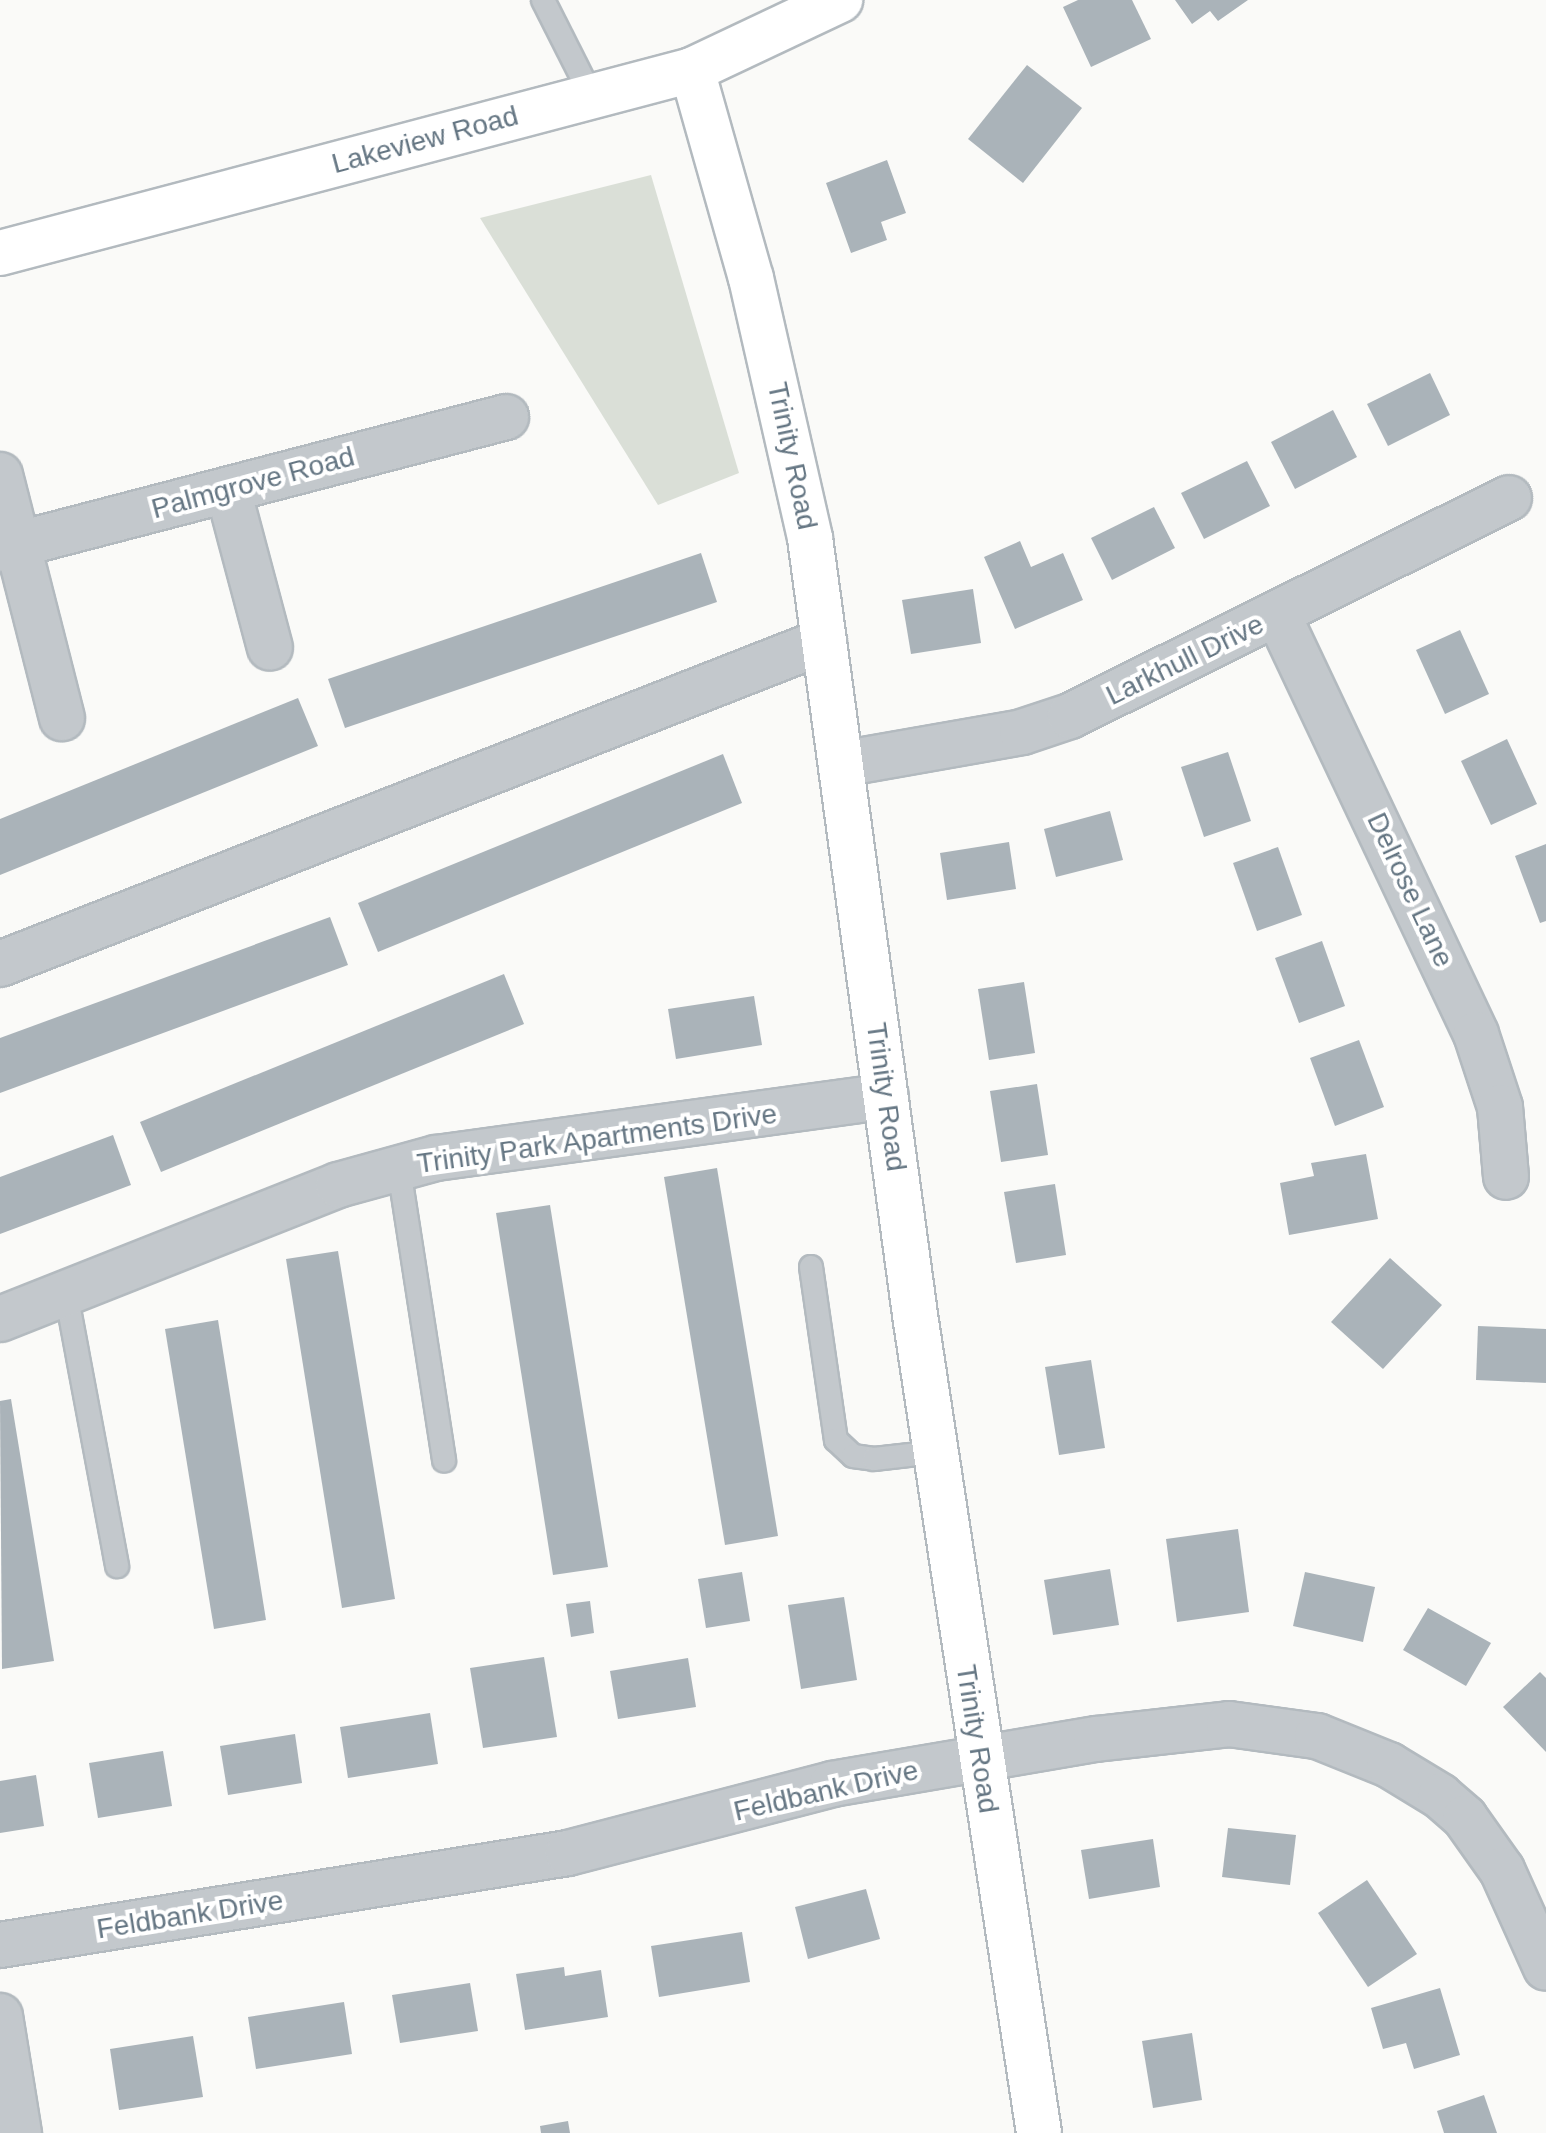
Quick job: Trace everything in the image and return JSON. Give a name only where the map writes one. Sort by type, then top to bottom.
[{"type":"street","name":"Lakeview Road","points":[[0,253],[692,70],[840,0]]},
{"type":"street","name":"Trinity Road","points":[[692,70],[789,438],[824,641],[979,1758],[1039,2133]]},
{"type":"street","name":"Palmgrove Road","points":[[9,546],[506,417]]},
{"type":"street","points":[[0,475],[9,546],[62,718]]},
{"type":"street","points":[[228,490],[270,648]]},
{"type":"street","name":"Larkhull Drive","points":[[841,764],[1022,732],[1070,716],[1509,498]]},
{"type":"street","name":"Delrose Lane","points":[[1278,615],[1476,1034],[1500,1107],[1506,1177]]},
{"type":"street","points":[[0,964],[824,641]]},
{"type":"street","name":"Trinity Park Apartments Drive","points":[[0,1319],[338,1185],[436,1158],[886,1096]]},
{"type":"street","name":"Feldbank Drive","points":[[0,1945],[568,1853],[832,1784],[979,1758],[1229,1724],[1287,1729],[1352,1748],[1440,1796],[1465,1818],[1502,1870],[1546,1968]]},
{"type":"street","points":[[0,2016],[19,2133]]},
{"type":"lane","points":[[543,0],[592,97]]},
{"type":"lane","points":[[399,1169],[444,1461]]},
{"type":"lane","points":[[811,1267],[836,1440],[853,1456],[874,1459],[935,1452]]},
{"type":"lane","points":[[66,1293],[117,1566]]},
{"type":"shaded area","points":[[651,175],[739,473],[658,505],[480,218]]},
{"type":"building","points":[[1078,0],[1132,0],[1151,39],[1091,67],[1063,7]]},
{"type":"building","points":[[1175,0],[1248,0],[1218,21],[1210,11],[1192,24]]},
{"type":"building","points":[[1027,65],[1082,108],[1023,183],[968,139]]},
{"type":"building","points":[[887,160],[906,213],[881,222],[887,240],[851,253],[826,183]]},
{"type":"building","points":[[1430,373],[1450,415],[1388,446],[1367,404]]},
{"type":"building","points":[[1333,410],[1357,457],[1295,489],[1271,442]]},
{"type":"building","points":[[1247,461],[1270,506],[1204,539],[1181,493]]},
{"type":"building","points":[[1154,507],[1175,548],[1112,580],[1091,538]]},
{"type":"building","points":[[1020,541],[1031,567],[1063,553],[1083,600],[1015,629],[984,557]]},
{"type":"building","points":[[701,553],[717,602],[345,728],[328,679]]},
{"type":"building","points":[[973,589],[981,643],[911,654],[902,600]]},
{"type":"building","points":[[1460,630],[1489,694],[1445,714],[1416,650]]},
{"type":"building","points":[[298,698],[318,746],[0,875],[0,819]]},
{"type":"building","points":[[1507,739],[1537,804],[1491,825],[1461,761]]},
{"type":"building","points":[[1228,752],[1251,821],[1204,837],[1181,767]]},
{"type":"building","points":[[723,754],[742,803],[378,952],[358,903]]},
{"type":"building","points":[[1110,811],[1123,860],[1056,877],[1044,829]]},
{"type":"building","points":[[1009,842],[1016,889],[947,900],[940,853]]},
{"type":"building","points":[[1546,844],[1546,921],[1540,923],[1515,856]]},
{"type":"building","points":[[1278,847],[1302,915],[1257,931],[1233,863]]},
{"type":"building","points":[[330,917],[348,965],[0,1093],[0,1038]]},
{"type":"building","points":[[1322,941],[1345,1006],[1299,1023],[1275,958]]},
{"type":"building","points":[[504,974],[524,1024],[161,1172],[140,1122]]},
{"type":"building","points":[[1024,982],[1035,1053],[989,1060],[978,989]]},
{"type":"building","points":[[754,996],[762,1045],[676,1059],[668,1009]]},
{"type":"building","points":[[1359,1040],[1384,1107],[1335,1126],[1310,1058]]},
{"type":"building","points":[[1037,1084],[1048,1155],[1001,1162],[990,1091]]},
{"type":"building","points":[[113,1135],[131,1185],[0,1234],[0,1177]]},
{"type":"building","points":[[1366,1154],[1378,1219],[1289,1235],[1280,1183],[1314,1176],[1311,1163]]},
{"type":"building","points":[[717,1168],[778,1536],[725,1545],[664,1177]]},
{"type":"building","points":[[1055,1184],[1066,1255],[1016,1263],[1004,1192]]},
{"type":"building","points":[[550,1205],[608,1567],[553,1575],[496,1213]]},
{"type":"building","points":[[338,1251],[395,1599],[342,1608],[286,1259]]},
{"type":"building","points":[[1390,1258],[1442,1305],[1383,1369],[1331,1322]]},
{"type":"building","points":[[218,1320],[266,1620],[214,1629],[165,1329]]},
{"type":"building","points":[[1478,1326],[1546,1329],[1546,1383],[1476,1380]]},
{"type":"building","points":[[1091,1360],[1105,1448],[1059,1455],[1045,1367]]},
{"type":"building","points":[[11,1399],[54,1661],[2,1669],[0,1401]]},
{"type":"building","points":[[1238,1529],[1249,1612],[1177,1622],[1166,1539]]},
{"type":"building","points":[[1110,1569],[1119,1625],[1053,1635],[1044,1580]]},
{"type":"building","points":[[742,1572],[750,1621],[706,1628],[698,1579]]},
{"type":"building","points":[[1305,1572],[1375,1587],[1363,1642],[1293,1626]]},
{"type":"building","points":[[844,1597],[857,1680],[801,1689],[788,1605]]},
{"type":"building","points":[[590,1601],[594,1633],[571,1637],[566,1604]]},
{"type":"building","points":[[1428,1608],[1491,1643],[1466,1686],[1403,1650]]},
{"type":"building","points":[[544,1657],[557,1737],[483,1748],[470,1668]]},
{"type":"building","points":[[688,1658],[696,1707],[618,1719],[610,1671]]},
{"type":"building","points":[[1540,1672],[1546,1678],[1546,1752],[1503,1707]]},
{"type":"building","points":[[430,1713],[438,1764],[348,1778],[340,1727]]},
{"type":"building","points":[[295,1734],[302,1783],[228,1795],[220,1746]]},
{"type":"building","points":[[163,1751],[172,1806],[98,1818],[89,1763]]},
{"type":"building","points":[[36,1775],[44,1826],[0,1833],[0,1781]]},
{"type":"building","points":[[1228,1828],[1296,1835],[1290,1885],[1222,1877]]},
{"type":"building","points":[[1153,1839],[1160,1887],[1089,1899],[1081,1850]]},
{"type":"building","points":[[1367,1880],[1417,1954],[1368,1987],[1318,1913]]},
{"type":"building","points":[[866,1889],[880,1939],[808,1959],[795,1907]]},
{"type":"building","points":[[742,1932],[750,1982],[659,1997],[651,1946]]},
{"type":"building","points":[[564,1967],[565,1976],[601,1970],[608,2017],[525,2030],[516,1974]]},
{"type":"building","points":[[470,1983],[478,2031],[400,2043],[392,1995]]},
{"type":"building","points":[[1440,1988],[1460,2055],[1414,2069],[1406,2043],[1383,2049],[1371,2008]]},
{"type":"building","points":[[344,2002],[352,2054],[256,2069],[248,2017]]},
{"type":"building","points":[[1192,2033],[1202,2100],[1153,2108],[1142,2041]]},
{"type":"building","points":[[193,2036],[203,2097],[119,2110],[110,2049]]},
{"type":"building","points":[[1484,2095],[1497,2133],[1444,2133],[1437,2111]]},
{"type":"building","points":[[568,2121],[570,2133],[541,2133],[540,2126]]}]
